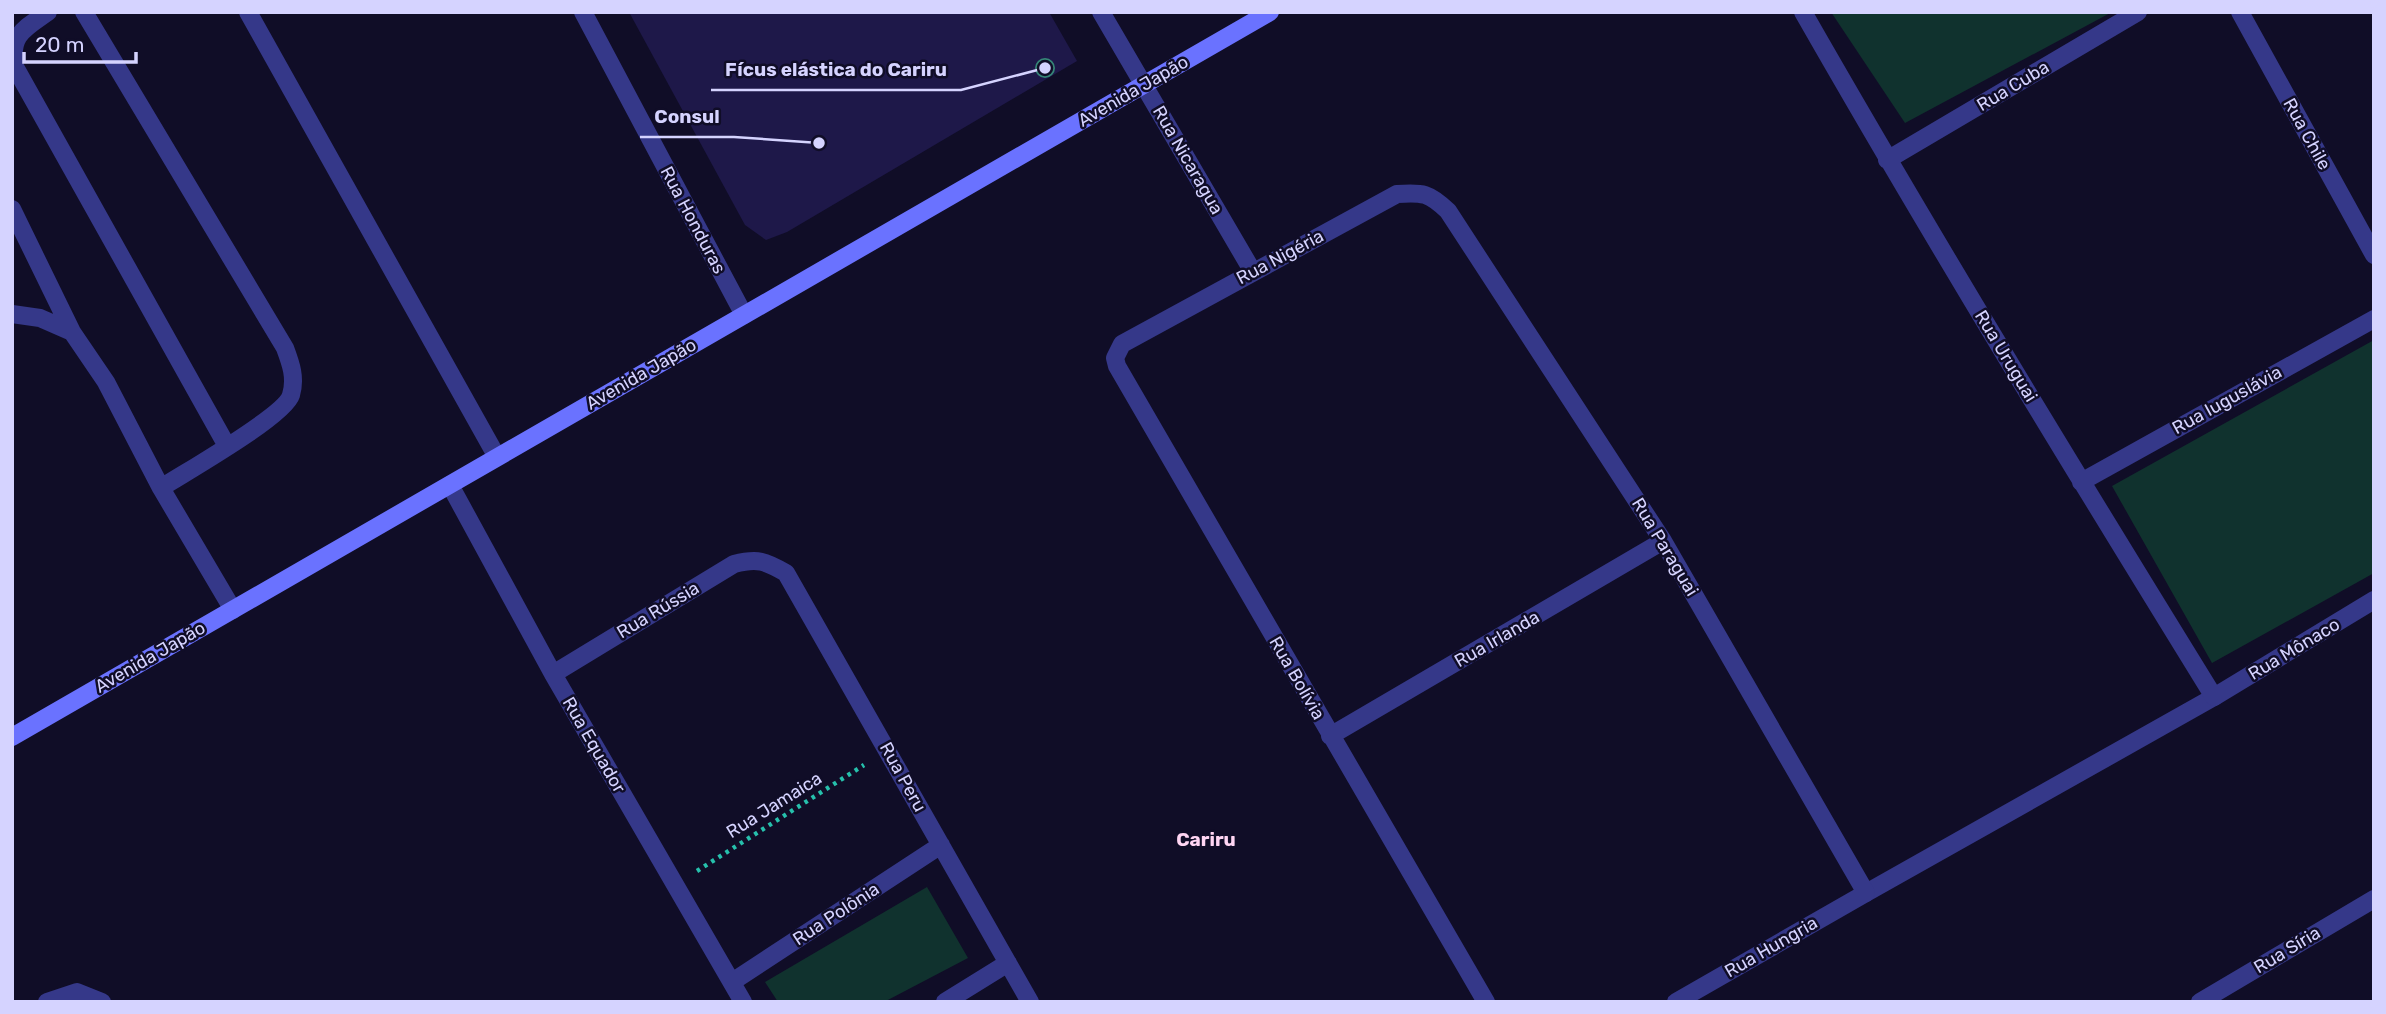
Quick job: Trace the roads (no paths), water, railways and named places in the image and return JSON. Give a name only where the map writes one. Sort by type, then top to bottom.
[{"type":"street","points":[[48,12],[21,31],[15,41],[15,67],[227,446]]},
{"type":"street","points":[[84,12],[285,348],[294,374],[291,398],[271,418],[161,488]]},
{"type":"street","points":[[248,12],[497,457]]},
{"type":"street","name":"Rua Honduras","points":[[583,12],[744,315]]},
{"type":"street","name":"Rua Nicaragua","points":[[1101,12],[1253,272]]},
{"type":"street","name":"Avenida Japão","points":[[12,737],[1270,12]]},
{"type":"street","name":"Rua Uruguai","points":[[1803,12],[1887,160],[2214,697]]},
{"type":"street","name":"Rua Cuba","points":[[1887,160],[2138,12]]},
{"type":"street","name":"Rua Chile","points":[[2240,12],[2374,255]]},
{"type":"street","name":"Rua Nigéria","points":[[1116,352],[1122,344],[1397,194],[1418,193],[1433,197],[1448,211]]},
{"type":"street","points":[[12,209],[72,332],[106,382],[161,488],[233,610]]},
{"type":"street","name":"Rua Paraguai","points":[[1448,211],[1663,541],[1866,893]]},
{"type":"street","points":[[12,314],[40,318],[72,332]]},
{"type":"street","name":"Rua Iuguslávia","points":[[2081,482],[2374,319]]},
{"type":"street","name":"Rua Bolívia","points":[[1116,352],[1117,366],[1486,1002]]},
{"type":"street","name":"Rua Equador","points":[[450,485],[553,674],[743,1002]]},
{"type":"street","name":"Rua Irlanda","points":[[1330,736],[1663,541]]},
{"type":"street","name":"Rua Rússia","points":[[553,674],[734,564],[752,559],[767,562]]},
{"type":"street","name":"Rua Peru","points":[[767,562],[786,573],[1030,1002]]},
{"type":"street","name":"Rua Mônaco","points":[[1866,893],[2214,697],[2374,600]]},
{"type":"street","name":"Rua Polônia","points":[[732,982],[941,845]]},
{"type":"street","name":"Rua Hungria","points":[[1678,1001],[1866,893]]},
{"type":"street","name":"Rua Síria","points":[[2200,1002],[2374,899]]},
{"type":"street","points":[[945,1002],[1008,963]]},
{"type":"street","points":[[47,1002],[77,992],[102,1002]]},
{"type":"place","name":"Fícus elástica do Cariru","points":[[1045,68]]},
{"type":"place","name":"Consul","points":[[819,143]]},
{"type":"district","name":"Cariru","points":[[1206,839]]}]
